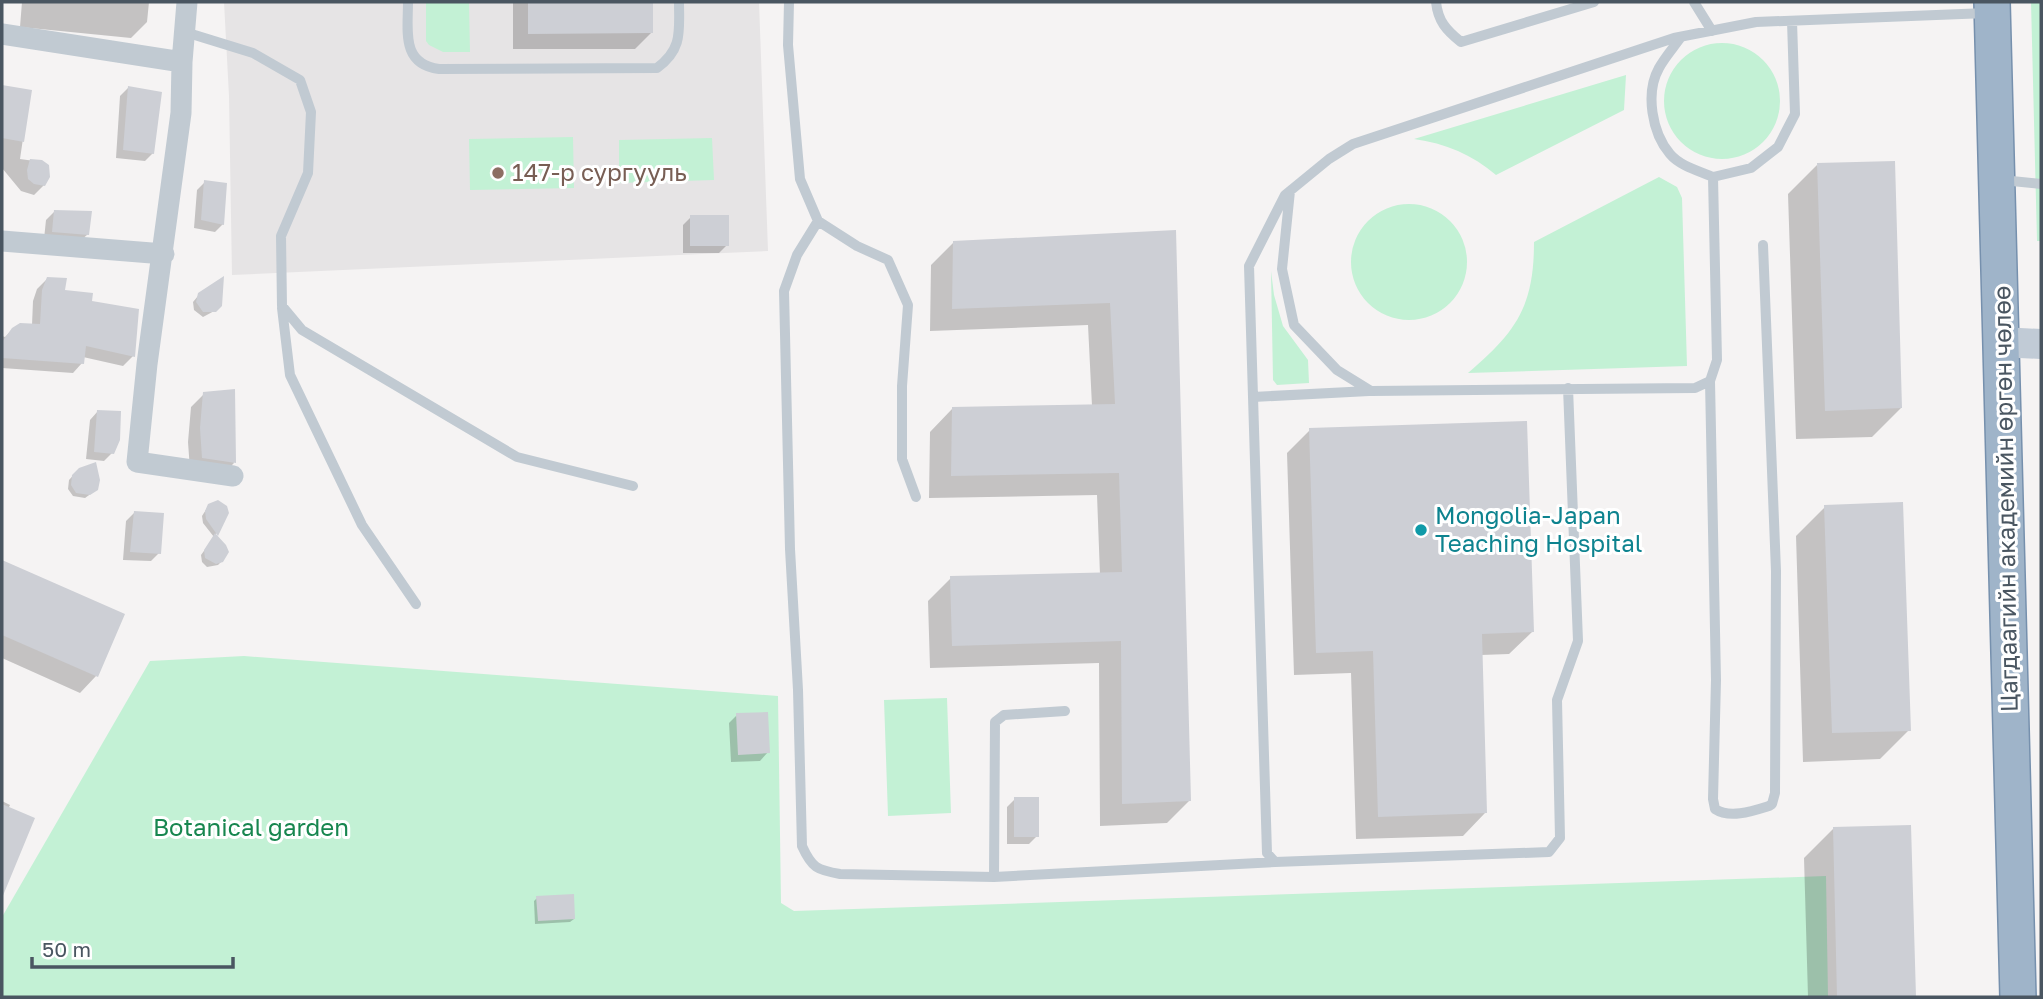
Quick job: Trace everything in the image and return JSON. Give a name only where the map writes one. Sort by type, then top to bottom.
[{"type":"highway","name":"Цагдаагийн академийн өргөн чөлөө","points":[[1993,7],[2018,997]]},
{"type":"main road","points":[[2001,342],[2041,344]]},
{"type":"street","points":[[187,2],[181,113],[147,363],[137,462],[233,476]]},
{"type":"street","points":[[2,34],[183,62]]},
{"type":"street","points":[[2,241],[163,254]]},
{"type":"lane","points":[[408,2],[409,44],[419,61],[435,69],[480,69],[657,68],[678,44],[679,2]]},
{"type":"lane","points":[[789,2],[788,45],[800,179],[818,221],[857,246],[888,260],[908,305],[902,386],[902,459],[916,497]]},
{"type":"lane","points":[[1436,2],[1438,17],[1448,32],[1461,42],[1594,2]]},
{"type":"lane","points":[[1694,2],[1712,31]]},
{"type":"lane","points":[[1275,862],[1267,853],[1249,266],[1285,195],[1329,159],[1353,144],[1681,37],[1756,22],[1993,7]]},
{"type":"lane","points":[[1681,37],[1657,70],[1651,106],[1656,133],[1671,156],[1713,177],[1751,168],[1778,147],[1795,114],[1792,21]]},
{"type":"lane","points":[[185,32],[253,53],[300,79],[311,112],[308,173],[281,236],[282,306],[290,375],[362,525],[416,604]]},
{"type":"lane","points":[[1713,177],[1717,360],[1710,381],[1716,680],[1713,799],[1715,809],[1722,813],[1746,813],[1769,806],[1774,801],[1775,793],[1776,571],[1763,244]]},
{"type":"lane","points":[[1998,180],[2041,184]]},
{"type":"lane","points":[[1290,191],[1282,269],[1294,325],[1337,370],[1371,391]]},
{"type":"lane","points":[[818,221],[797,255],[783,291],[802,846],[809,862],[821,871],[840,874],[994,877],[1275,862],[1549,852],[1560,838],[1557,700],[1578,641],[1567,388]]},
{"type":"lane","points":[[282,306],[302,330],[517,457],[633,486]]},
{"type":"lane","points":[[1253,397],[1371,391],[1695,388],[1710,381]]},
{"type":"lane","points":[[994,877],[995,723],[1004,715],[1065,711]]},
{"type":"shaded area","name":"147-р сургууль","points":[[224,2],[759,2],[768,251],[232,275],[229,96]]},
{"type":"green space","points":[[426,2],[469,2],[470,52],[443,52],[429,45],[426,41]]},
{"type":"green space","points":[[2031,2],[2041,2],[2041,241],[2037,241]]},
{"type":"green space","points":[[1722,43],[1744,47],[1763,60],[1776,79],[1780,101],[1776,123],[1763,142],[1744,155],[1722,159],[1700,155],[1681,142],[1668,123],[1664,101],[1668,79],[1681,60],[1700,47]]},
{"type":"green space","points":[[1626,75],[1624,110],[1496,175],[1458,151],[1414,139]]},
{"type":"green space","points":[[573,137],[574,188],[470,190],[469,139]]},
{"type":"green space","points":[[712,138],[714,180],[619,183],[619,140]]},
{"type":"green space","points":[[1659,177],[1677,187],[1682,198],[1687,366],[1468,373],[1499,344],[1519,316],[1530,284],[1534,242]]},
{"type":"green space","points":[[1409,204],[1431,209],[1450,221],[1462,240],[1467,262],[1462,284],[1450,303],[1431,315],[1409,320],[1387,315],[1368,303],[1356,284],[1351,262],[1356,240],[1368,221],[1387,209]]},
{"type":"green space","points":[[1271,271],[1274,295],[1283,326],[1308,360],[1309,383],[1277,385],[1273,380]]},
{"type":"green space","name":"Botanical garden","points":[[244,656],[778,696],[781,903],[794,911],[1826,876],[1828,997],[2,997],[2,917],[150,661]]},
{"type":"green space","points":[[947,698],[951,813],[888,816],[884,700]]},
{"type":"building","points":[[528,2],[653,2],[653,33],[528,34]]},
{"type":"building","points":[[2,85],[32,90],[24,142],[2,138]]},
{"type":"building","points":[[128,86],[162,92],[154,154],[123,150]]},
{"type":"building","points":[[30,159],[42,160],[49,165],[50,177],[45,186],[34,184],[28,179]]},
{"type":"building","points":[[1895,161],[1902,408],[1825,411],[1817,163]]},
{"type":"building","points":[[204,180],[227,183],[224,225],[201,220]]},
{"type":"building","points":[[54,210],[92,211],[89,235],[52,232]]},
{"type":"building","points":[[690,215],[729,215],[729,246],[690,246]]},
{"type":"building","points":[[1176,230],[1191,801],[1122,804],[1121,641],[952,646],[950,576],[1122,572],[1119,473],[951,476],[952,407],[1115,404],[1110,303],[952,309],[953,241]]},
{"type":"building","points":[[224,276],[222,306],[216,312],[203,312],[196,302],[198,293]]},
{"type":"building","points":[[47,277],[67,278],[65,290],[93,293],[92,301],[139,309],[135,357],[86,346],[84,364],[2,358],[2,342],[12,328],[20,323],[40,324],[42,290]]},
{"type":"building","points":[[235,389],[236,463],[202,458],[200,428],[203,392]]},
{"type":"building","points":[[97,410],[121,411],[120,440],[114,454],[94,452]]},
{"type":"building","name":"Mongolia-Japan Teaching Hospital","points":[[1527,421],[1534,632],[1482,634],[1487,813],[1378,817],[1373,651],[1316,653],[1309,428]]},
{"type":"building","points":[[96,462],[100,480],[98,490],[90,495],[76,493],[71,485],[72,475],[79,468]]},
{"type":"building","points":[[218,500],[227,506],[229,513],[218,536],[206,519],[205,511],[208,504]]},
{"type":"building","points":[[1903,502],[1911,731],[1832,733],[1824,505]]},
{"type":"building","points":[[134,511],[164,513],[161,554],[130,552]]},
{"type":"building","points":[[215,533],[229,552],[223,562],[216,564],[205,558],[204,550]]},
{"type":"building","points":[[2,560],[125,614],[98,677],[2,635]]},
{"type":"building","points":[[768,712],[770,753],[738,755],[736,713]]},
{"type":"building","points":[[1014,797],[1039,797],[1039,837],[1014,837]]},
{"type":"building","points":[[2,804],[35,818],[2,898]]},
{"type":"building","points":[[1911,825],[1916,997],[1837,997],[1833,827]]},
{"type":"building","points":[[574,894],[575,919],[538,921],[536,896]]},
{"type":"place","name":"147-р сургууль","points":[[498,173]]},
{"type":"place","name":"Mongolia-Japan Teaching Hospital","points":[[1421,530]]}]
